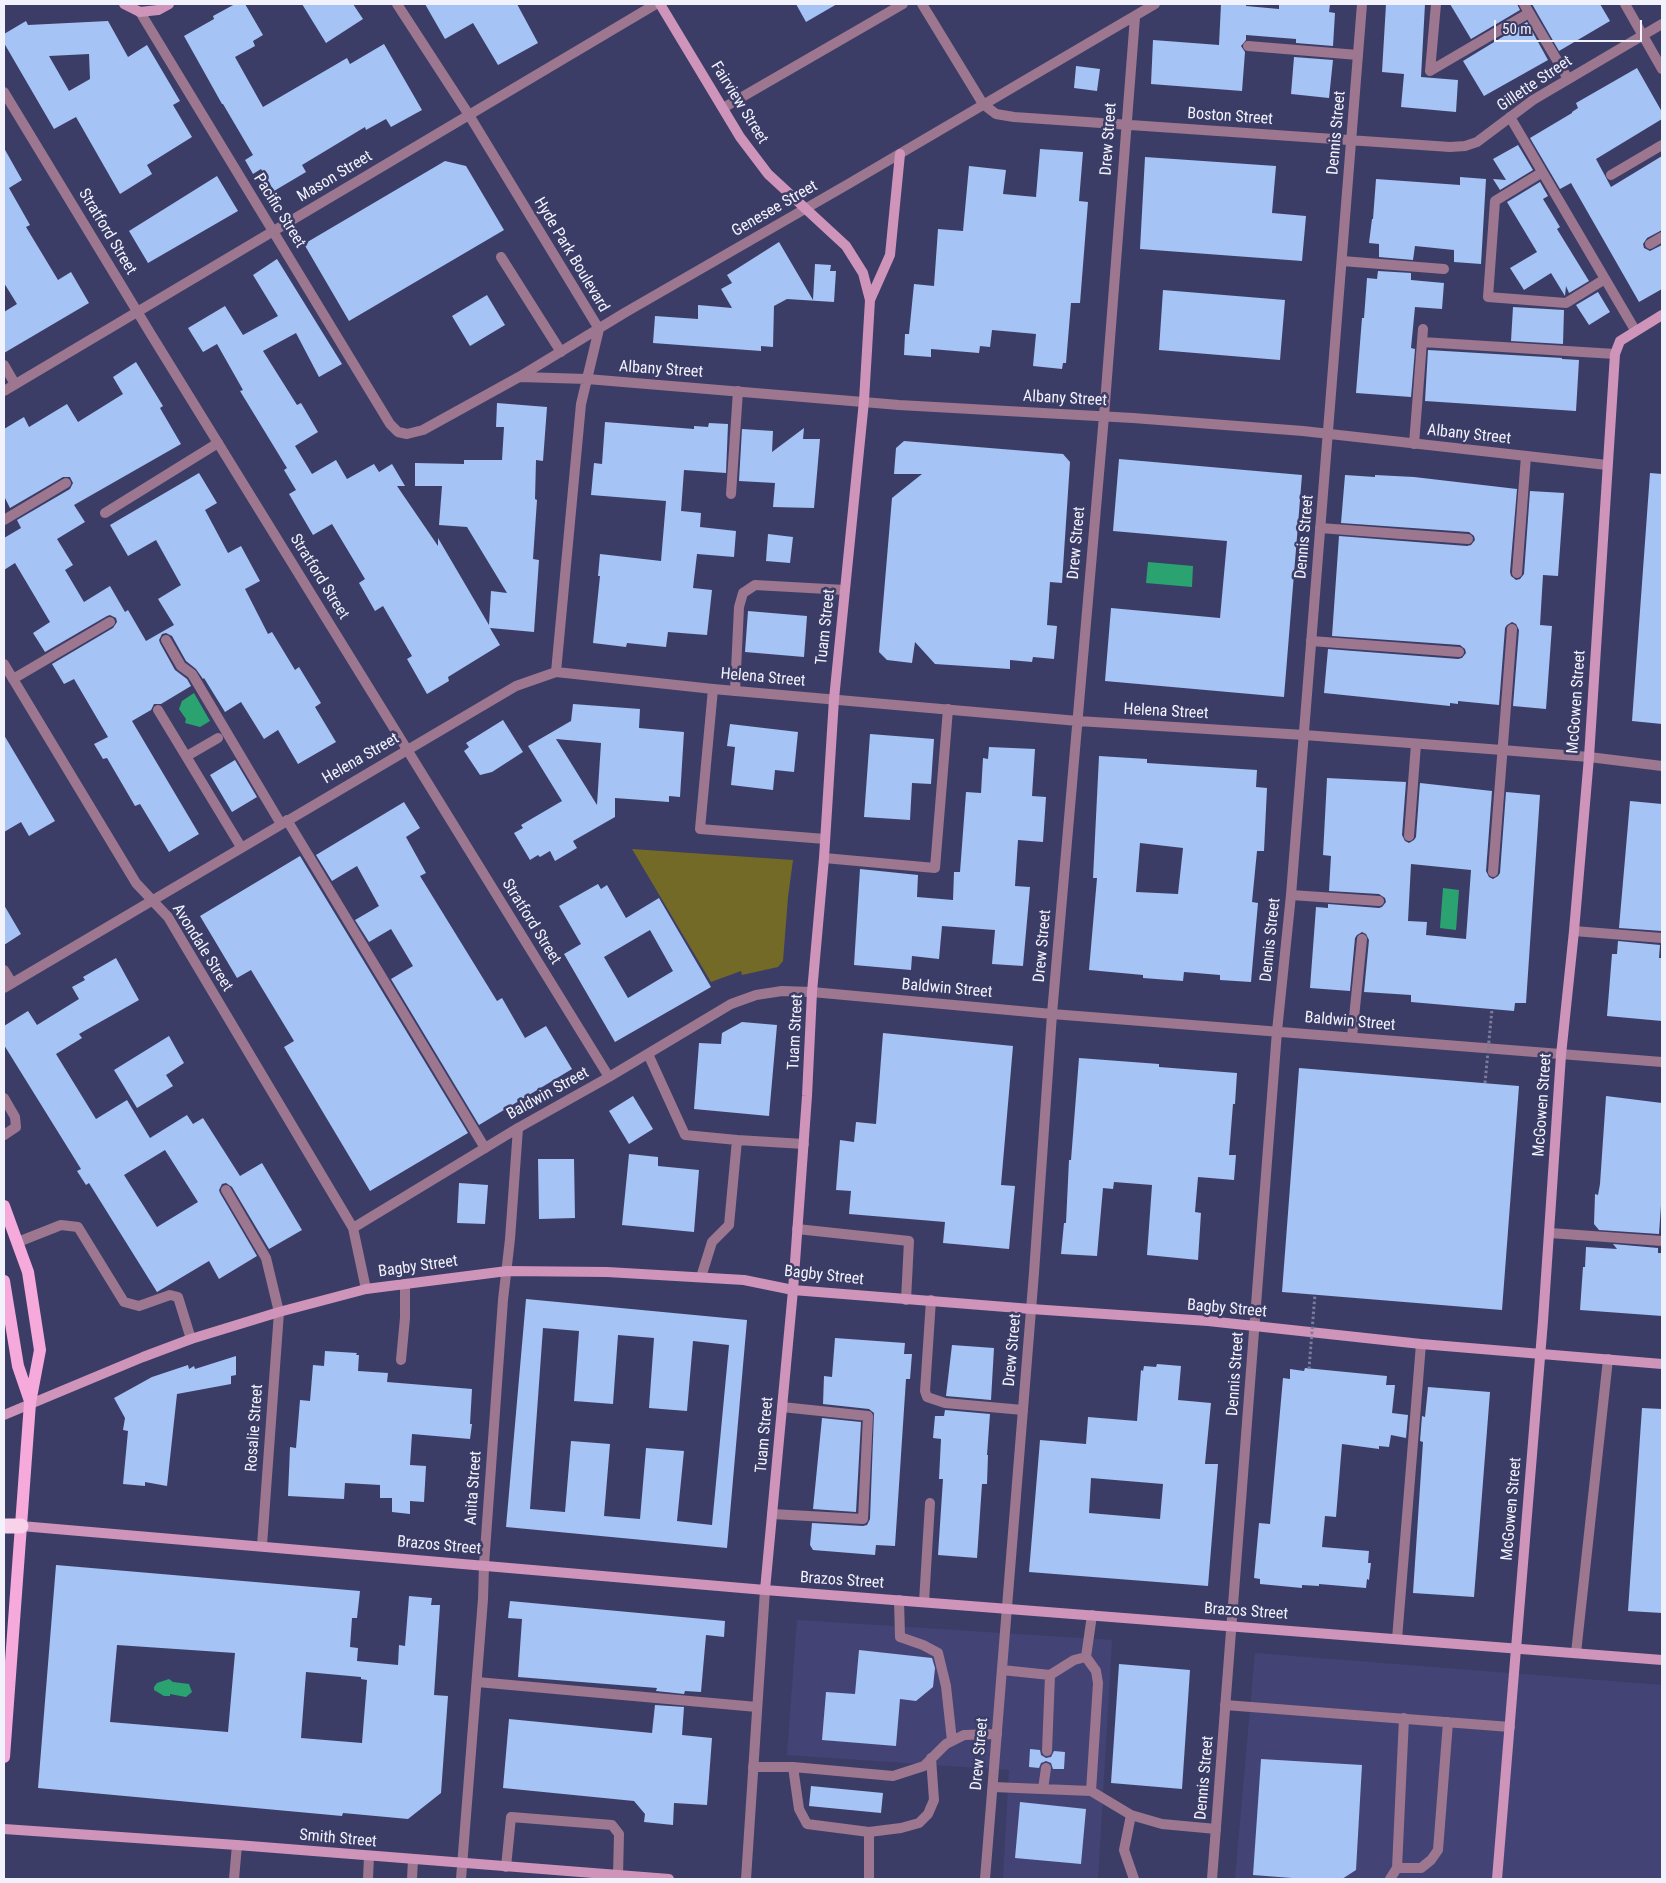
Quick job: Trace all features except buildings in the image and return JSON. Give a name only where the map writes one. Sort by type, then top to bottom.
[{"type":"highway","points":[[4,1526],[21,1526]]},
{"type":"main road","points":[[124,4],[140,12],[158,10],[169,4]]},
{"type":"main road","name":"Fairview Street","points":[[660,4],[740,137],[768,174],[806,208]]},
{"type":"main road","points":[[870,300],[890,255],[900,154]]},
{"type":"main road","name":"Tuam Street","points":[[765,1590],[793,1290],[804,1144],[812,992],[824,858],[834,699],[864,401],[870,300],[863,273],[846,246],[806,208]]},
{"type":"main road","points":[[1635,330],[1662,315]]},
{"type":"main road","name":"McGowen Street","points":[[1497,1879],[1550,1233],[1561,1055],[1589,757],[1614,354],[1620,340],[1635,330]]},
{"type":"main road","points":[[4,1206],[28,1272],[40,1350],[30,1404],[21,1526],[9,1632],[4,1757]]},
{"type":"main road","name":"Bagby Street","points":[[4,1415],[192,1338],[279,1312],[366,1290],[507,1271],[607,1272],[744,1280],[793,1290],[906,1300],[931,1300],[1208,1321],[1421,1344],[1662,1364]]},
{"type":"main road","points":[[4,1281],[18,1366],[30,1404]]},
{"type":"main road","name":"Brazos Street","points":[[21,1526],[262,1545],[765,1590],[1662,1660]]},
{"type":"main road","name":"Smith Street","points":[[4,1830],[669,1879]]},
{"type":"street","name":"Hyde Park Boulevard","points":[[397,4],[469,116],[599,329],[581,404],[556,672]]},
{"type":"street","name":"Mason Street","points":[[4,391],[656,4]]},
{"type":"street","points":[[723,108],[903,4]]},
{"type":"street","points":[[922,4],[983,104]]},
{"type":"street","name":"Genesee Street","points":[[407,434],[423,430],[519,377],[1155,4]]},
{"type":"street","name":"Dennis Street","points":[[1212,1879],[1277,1031],[1291,895],[1362,4]]},
{"type":"street","points":[[1436,4],[1430,71],[1527,8],[1568,79]]},
{"type":"street","points":[[1625,4],[1662,69]]},
{"type":"street","name":"Pacific Street","points":[[140,12],[390,424],[398,432],[407,434]]},
{"type":"street","name":"Drew Street","points":[[984,1879],[1031,1309],[1052,1014],[1104,416],[1135,16]]},
{"type":"street","name":"Gillette Street","points":[[1477,142],[1533,100],[1662,24]]},
{"type":"street","points":[[1248,46],[1358,55]]},
{"type":"street","name":"Stratford Street","points":[[4,92],[137,312],[609,1077]]},
{"type":"street","name":"Boston Street","points":[[983,104],[996,114],[1014,117],[1450,147],[1465,146],[1477,142]]},
{"type":"street","points":[[1510,118],[1635,330]]},
{"type":"street","points":[[1610,175],[1662,145]]},
{"type":"street","points":[[1542,172],[1495,201],[1488,297],[1566,303],[1605,279]]},
{"type":"street","points":[[1650,244],[1662,237]]},
{"type":"street","points":[[501,257],[561,352]]},
{"type":"street","points":[[1342,261],[1444,269]]},
{"type":"street","points":[[1414,444],[1423,328]]},
{"type":"street","points":[[1422,342],[1614,354]]},
{"type":"street","points":[[4,365],[15,384]]},
{"type":"street","name":"Albany Street","points":[[519,377],[587,379],[864,401],[1303,431],[1607,464]]},
{"type":"street","points":[[731,494],[738,391]]},
{"type":"street","points":[[106,513],[218,443]]},
{"type":"street","points":[[1517,573],[1526,456]]},
{"type":"street","points":[[4,520],[66,483]]},
{"type":"street","points":[[1320,528],[1468,539]]},
{"type":"street","points":[[735,691],[739,607],[743,592],[755,585],[845,590]]},
{"type":"street","points":[[13,679],[110,622]]},
{"type":"street","points":[[1493,872],[1512,629]]},
{"type":"street","points":[[166,640],[181,666],[192,674],[485,1148]]},
{"type":"street","points":[[1311,641],[1459,652]]},
{"type":"street","name":"Avondale Street","points":[[4,664],[136,883],[168,917],[352,1228]]},
{"type":"street","name":"Helena Street","points":[[8,985],[516,686],[556,672],[712,689],[1078,722],[1304,735],[1589,757],[1662,766]]},
{"type":"street","points":[[712,689],[700,829],[825,839]]},
{"type":"street","points":[[824,858],[935,868],[948,709]]},
{"type":"street","points":[[158,710],[241,847]]},
{"type":"street","points":[[186,756],[218,738]]},
{"type":"street","points":[[1409,836],[1416,744]]},
{"type":"street","points":[[1291,895],[1379,901]]},
{"type":"street","points":[[1574,932],[1662,938]]},
{"type":"street","points":[[1352,1038],[1362,939]]},
{"type":"street","points":[[4,970],[8,985]]},
{"type":"street","name":"Baldwin Street","points":[[352,1228],[518,1128],[609,1077],[731,1004],[782,991],[1662,1062]]},
{"type":"street","points":[[648,1054],[685,1135],[804,1144]]},
{"type":"street","points":[[4,1098],[16,1117],[16,1127],[4,1135]]},
{"type":"street","name":"Anita Street","points":[[461,1879],[483,1599],[502,1300],[507,1271],[518,1128]]},
{"type":"street","points":[[701,1277],[712,1242],[729,1225],[737,1140]]},
{"type":"street","name":"Rosalie Street","points":[[226,1190],[266,1258],[279,1312],[262,1545]]},
{"type":"street","points":[[18,1242],[61,1225],[78,1227],[124,1302],[139,1306],[170,1295],[178,1297],[192,1338]]},
{"type":"street","points":[[352,1228],[366,1290]]},
{"type":"street","points":[[797,1230],[909,1241],[906,1300]]},
{"type":"street","points":[[1550,1233],[1662,1241]]},
{"type":"street","points":[[401,1360],[405,1284]]},
{"type":"street","points":[[931,1300],[925,1391],[927,1397],[945,1403],[1023,1410]]},
{"type":"street","points":[[1397,1639],[1421,1344]]},
{"type":"street","points":[[1576,1653],[1608,1359]]},
{"type":"street","points":[[772,1514],[863,1519],[868,1416],[782,1407]]},
{"type":"street","points":[[924,1602],[930,1503]]},
{"type":"street","name":"Tuam Street","points":[[746,1879],[765,1590]]},
{"type":"street","points":[[899,1600],[900,1637],[938,1653],[946,1686],[952,1741]]},
{"type":"street","points":[[1091,1790],[1098,1683],[1096,1671],[1086,1656],[1092,1615]]},
{"type":"street","points":[[1002,1670],[1050,1675],[1074,1660],[1086,1656]]},
{"type":"street","points":[[1048,1751],[1050,1675]]},
{"type":"street","points":[[477,1682],[757,1707]]},
{"type":"street","points":[[1226,1704],[1510,1727]]},
{"type":"street","points":[[1390,1879],[1397,1868],[1404,1718]]},
{"type":"street","points":[[1397,1868],[1421,1868],[1431,1860],[1438,1850],[1448,1722]]},
{"type":"street","points":[[753,1767],[793,1767],[893,1776],[924,1766],[946,1744],[964,1735],[997,1734]]},
{"type":"street","points":[[793,1767],[799,1809],[807,1824],[869,1832],[901,1828],[919,1823],[928,1814],[934,1800],[931,1758]]},
{"type":"street","points":[[1043,1789],[1046,1768]]},
{"type":"street","points":[[992,1787],[1091,1790],[1131,1815],[1162,1824],[1216,1829]]},
{"type":"street","points":[[1131,1815],[1124,1850],[1134,1879]]},
{"type":"street","points":[[506,1867],[511,1817],[612,1825],[620,1834],[618,1876]]},
{"type":"street","points":[[869,1832],[869,1879]]},
{"type":"street","points":[[234,1879],[237,1846]]},
{"type":"street","points":[[368,1879],[369,1856]]},
{"type":"street","points":[[412,1879],[413,1860]]},
{"type":"street","points":[[1408,1868],[1409,1879]]},
{"type":"path","points":[[1485,1083],[1492,1009]]},
{"type":"path","points":[[1309,1369],[1315,1294]]},
{"type":"shaded area","points":[[1148,562],[1193,566],[1192,587],[1146,583]]},
{"type":"shaded area","points":[[194,693],[210,721],[200,727],[185,723],[186,719],[179,709],[182,701]]},
{"type":"shaded area","points":[[632,849],[793,860],[783,961],[778,967],[742,975],[741,971],[711,982]]},
{"type":"shaded area","points":[[1443,888],[1459,890],[1456,930],[1440,928]]},
{"type":"shaded area","points":[[797,1620],[1112,1640],[1098,1879],[1003,1879],[1009,1770],[787,1755]]},
{"type":"shaded area","points":[[1255,1653],[1662,1685],[1662,1879],[1235,1879]]},
{"type":"shaded area","points":[[169,1679],[173,1682],[189,1684],[192,1692],[186,1697],[170,1694],[170,1696],[164,1696],[154,1690],[157,1683]]}]
